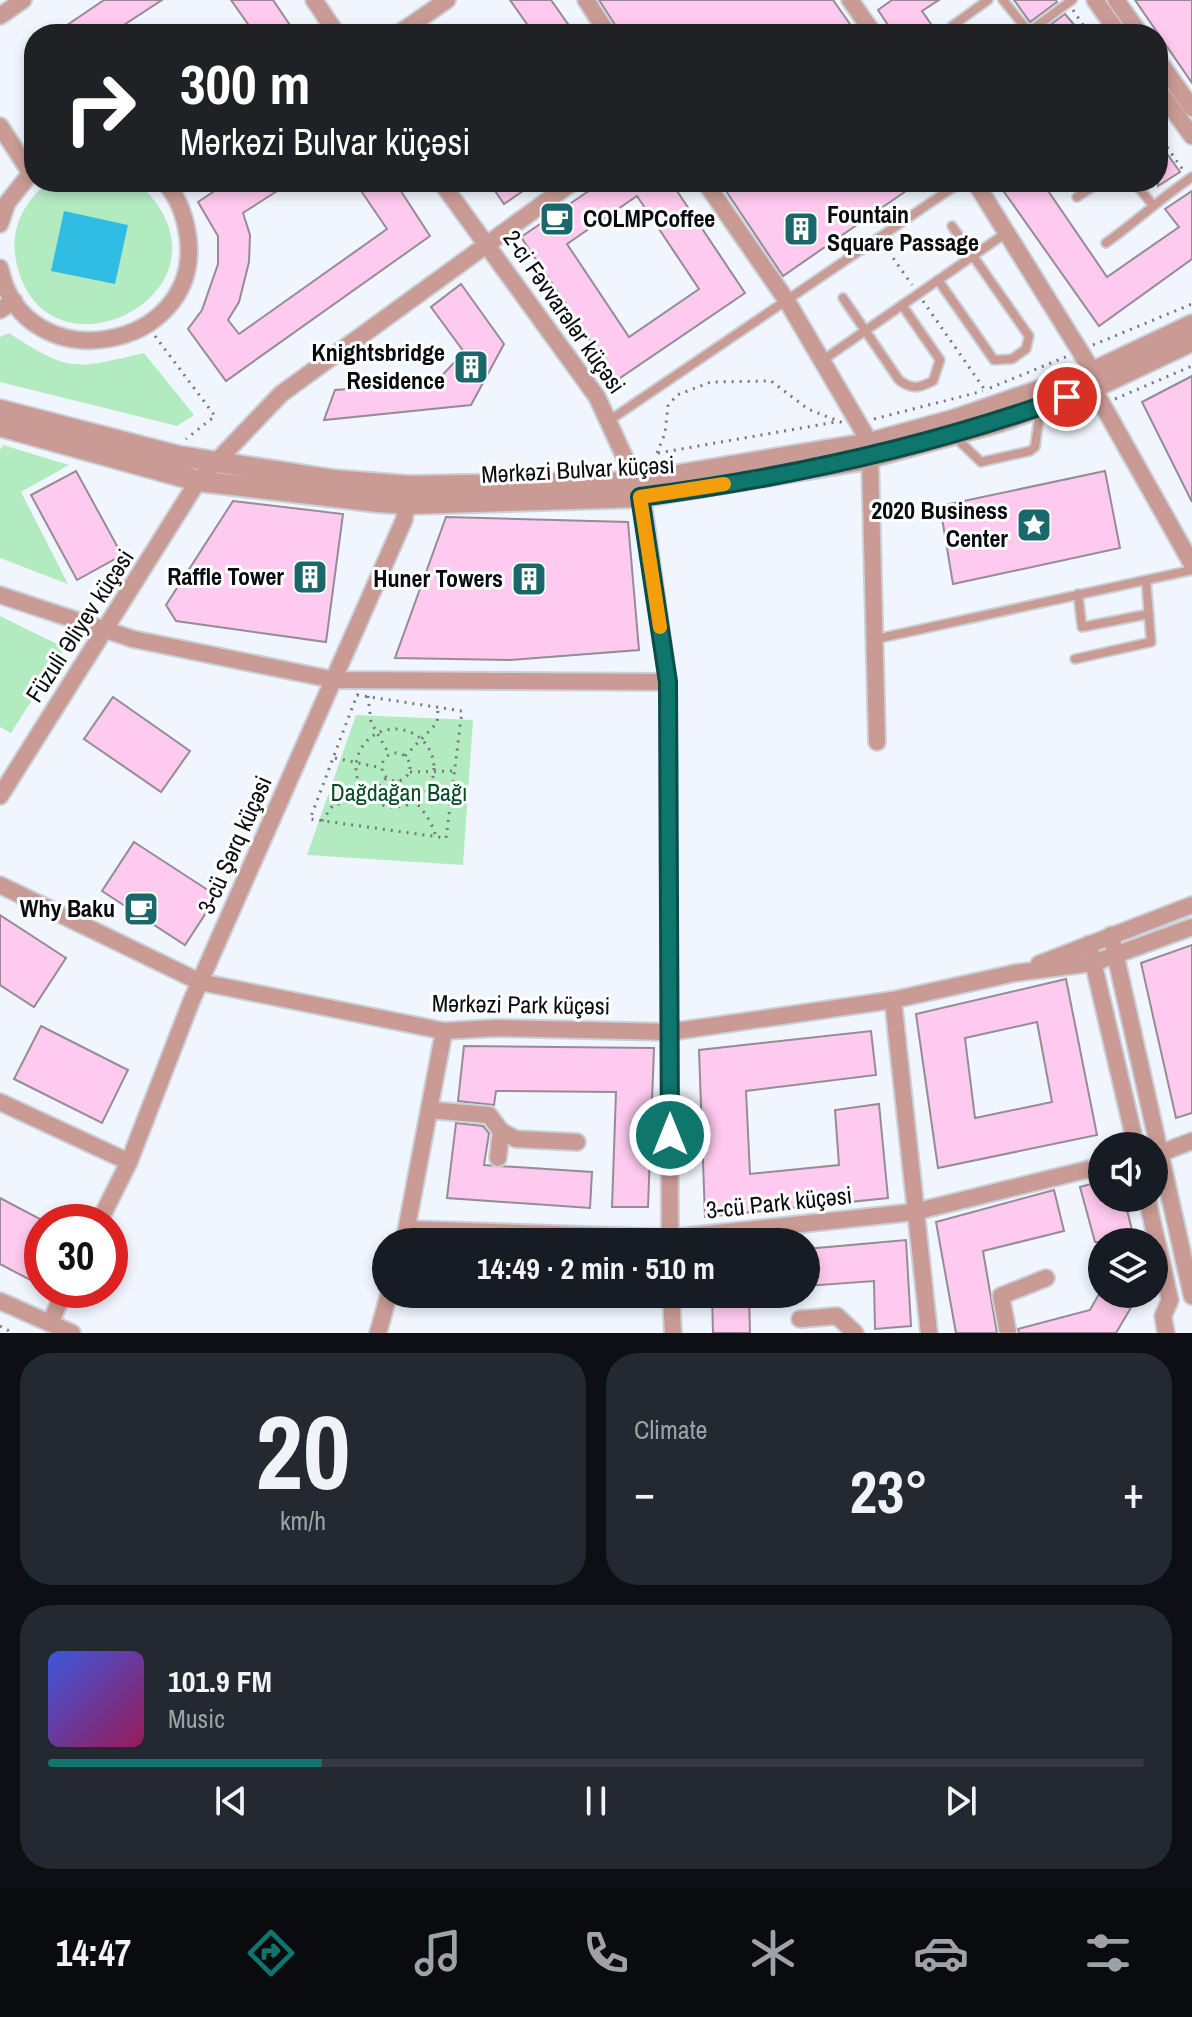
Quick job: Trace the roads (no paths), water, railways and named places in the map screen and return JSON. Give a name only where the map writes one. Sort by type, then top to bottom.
[{"type":"street","points":[[0,16],[23,0]]},
{"type":"street","points":[[314,0],[330,24]]},
{"type":"street","points":[[412,24],[447,0]]},
{"type":"street","points":[[586,0],[602,24]]},
{"type":"street","points":[[850,0],[867,24]]},
{"type":"street","points":[[1095,0],[1112,24]]},
{"type":"street","points":[[1116,0],[1133,24]]},
{"type":"street","points":[[1168,74],[1192,108]]},
{"type":"street","points":[[1168,103],[1192,136]]},
{"type":"street","points":[[0,126],[24,160]]},
{"type":"street","points":[[0,224],[7,203],[24,181]]},
{"type":"street","points":[[0,268],[7,305],[47,330],[61,337],[90,342],[120,339],[147,326],[169,305],[184,278],[190,248],[186,218],[177,192]]},
{"type":"street","name":"2-ci Fəvvarələr küçəsi","points":[[448,192],[597,397],[610,420],[638,489],[668,682],[670,1228]]},
{"type":"street","name":"Füzuli Əliyev küçəsi","points":[[0,796],[198,481],[281,394],[559,192]]},
{"type":"street","points":[[712,192],[787,301],[823,360],[870,450],[877,742]]},
{"type":"street","points":[[981,192],[1096,388],[1192,567]]},
{"type":"street","name":"Mərkəzi Bulvar küçəsi","points":[[870,450],[993,408],[1096,388],[1192,325]]},
{"type":"street","name":"Mərkəzi Bulvar küçəsi","points":[[0,426],[198,481],[408,495],[638,489],[955,436],[1096,388],[1192,341]]},
{"type":"street","name":"Mərkəzi Bulvar küçəsi","points":[[0,410],[178,456],[408,495]]},
{"type":"street","name":"3-cü Şərq küçəsi","points":[[108,1204],[129,1162],[200,982],[404,520],[408,495]]},
{"type":"street","points":[[0,595],[104,630],[196,654],[370,688],[668,682]]},
{"type":"street","name":"Mərkəzi Park küçəsi","points":[[0,885],[200,982],[444,1031],[496,1028],[670,1032],[893,1000],[1015,973],[1093,963],[1192,927]]},
{"type":"street","name":"Mərkəzi Park küçəsi","points":[[1015,973],[1192,905]]},
{"type":"street","points":[[1111,935],[1156,1132]]},
{"type":"street","points":[[1089,944],[1133,1132]]},
{"type":"street","points":[[893,1000],[929,1333]]},
{"type":"street","points":[[406,1228],[444,1031]]},
{"type":"street","points":[[0,1102],[129,1162]]},
{"type":"street","points":[[429,1110],[489,1115],[496,1119],[501,1131],[498,1158]]},
{"type":"street","points":[[501,1131],[525,1141],[577,1142]]},
{"type":"street","points":[[1168,1150],[1192,1141]]},
{"type":"street","name":"3-cü Park küçəsi","points":[[775,1228],[914,1212],[1088,1169]]},
{"type":"street","points":[[1168,1185],[1192,1295],[1170,1300]]},
{"type":"street","points":[[1150,1212],[1170,1300],[1163,1316],[1166,1333]]},
{"type":"street","points":[[1008,1333],[1001,1296],[1046,1278]]},
{"type":"street","points":[[0,1301],[72,1333]]},
{"type":"street","points":[[50,1323],[57,1308]]},
{"type":"street","points":[[378,1333],[385,1308]]},
{"type":"street","points":[[672,1308],[673,1333]]},
{"type":"street","points":[[800,1319],[837,1316],[855,1333]]},
{"type":"lane","points":[[955,24],[988,0]]},
{"type":"lane","points":[[1003,0],[1021,24]]},
{"type":"lane","points":[[1040,24],[1070,1]]},
{"type":"lane","points":[[1106,243],[1149,214],[1152,204],[1191,178]]},
{"type":"lane","points":[[610,420],[947,192]]},
{"type":"lane","points":[[1077,197],[1085,192]]},
{"type":"lane","points":[[1142,192],[1152,204]]},
{"type":"lane","points":[[938,280],[994,360],[1012,359],[1026,349],[1029,336],[952,226]]},
{"type":"lane","points":[[823,360],[1006,233]]},
{"type":"lane","points":[[843,298],[908,387],[920,388],[933,381],[940,360],[902,305]]},
{"type":"lane","points":[[955,436],[981,462],[1030,451],[1035,447],[1041,407]]},
{"type":"lane","points":[[876,639],[1146,580],[1192,567]]},
{"type":"lane","points":[[1075,659],[1151,642],[1146,580]]},
{"type":"lane","points":[[1078,594],[1082,627],[1149,614]]},
{"type":"water","points":[[64,211],[128,225],[115,284],[51,271]]},
{"type":"place","name":"COLMPCoffee","points":[[557,219]]},
{"type":"place","name":"Fountain Square Passage","points":[[801,229]]},
{"type":"place","name":"Knightsbridge Residence","points":[[471,367]]},
{"type":"place","name":"2020 Business Center","points":[[1034,525]]},
{"type":"place","name":"Raffle Tower","points":[[310,577]]},
{"type":"place","name":"Huner Towers","points":[[529,579]]},
{"type":"place","name":"Why Baku","points":[[141,909]]},
{"type":"park label","name":"Dağdağan Bağı","points":[[399,793]]}]
